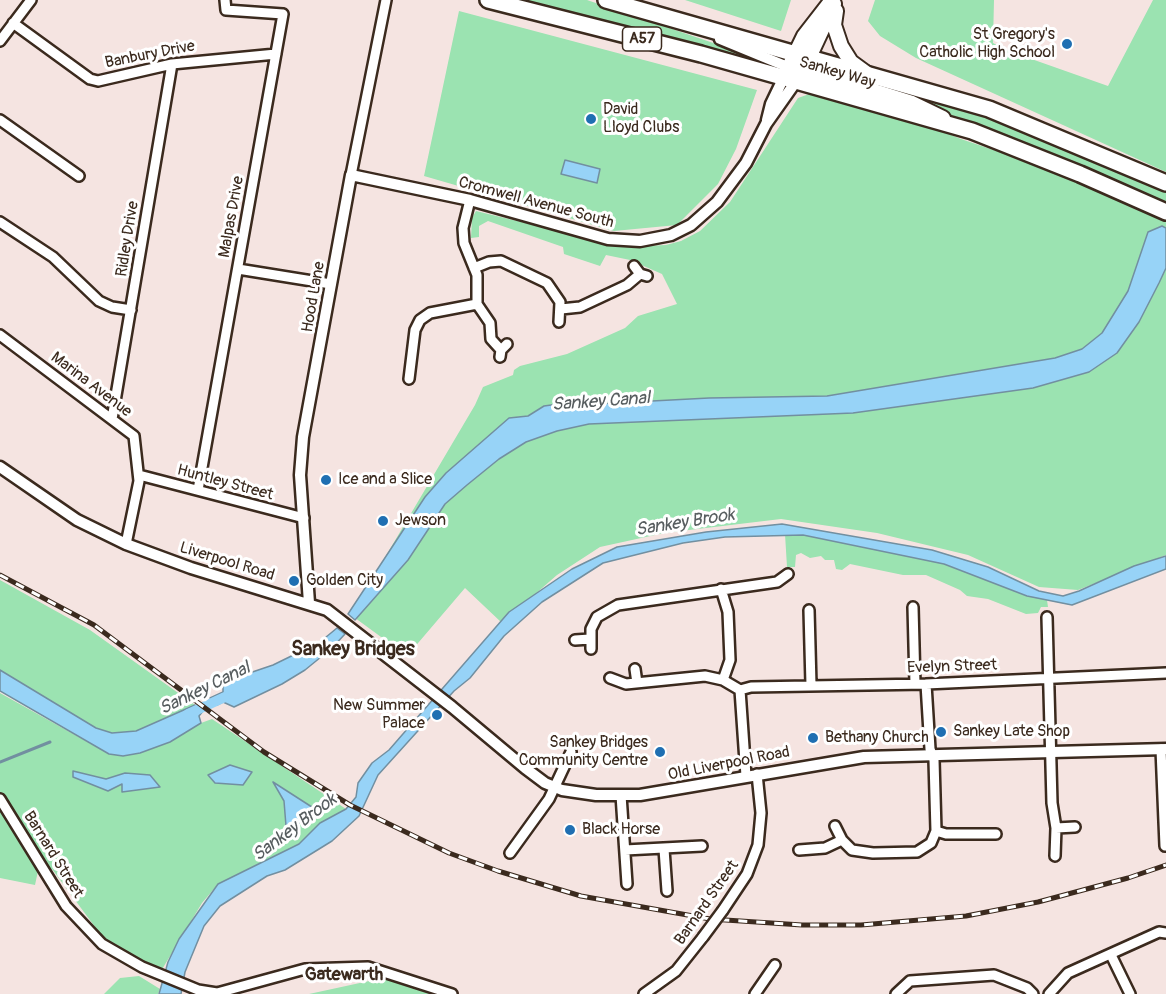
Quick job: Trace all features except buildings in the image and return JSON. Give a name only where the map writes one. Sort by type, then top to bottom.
[{"type":"highway","name":"Sankey Way","points":[[488,0],[796,67],[870,75],[989,109],[1166,183]]},
{"type":"highway","name":"Sankey Way","points":[[606,0],[684,24],[972,131],[1080,174],[1166,212]]},
{"type":"main road","points":[[796,67],[817,18],[835,0]]},
{"type":"main road","points":[[835,0],[834,25],[837,39],[851,62],[870,75]]},
{"type":"street","points":[[0,41],[31,0]]},
{"type":"street","name":"Malpas Drive","points":[[198,490],[283,14],[226,10],[225,0]]},
{"type":"street","name":"Hood Lane","points":[[309,603],[300,475],[303,437],[386,0]]},
{"type":"street","name":"Banbury Drive","points":[[13,23],[90,79],[98,81],[172,64],[276,54]]},
{"type":"street","name":"Ridley Drive","points":[[112,419],[172,64]]},
{"type":"street","name":"Cromwell Avenue South","points":[[351,175],[470,200],[596,236],[630,241],[662,238],[691,225],[717,202],[746,163],[796,67]]},
{"type":"street","points":[[0,120],[79,176]]},
{"type":"street","points":[[470,200],[463,235],[478,280],[477,304],[490,323],[491,339],[503,350]]},
{"type":"street","points":[[0,222],[53,256],[99,301],[112,307],[131,310]]},
{"type":"street","points":[[474,268],[495,261],[506,262],[548,283],[558,295],[561,309],[559,322]]},
{"type":"street","points":[[238,269],[331,284]]},
{"type":"street","points":[[561,309],[580,307],[627,285],[641,272]]},
{"type":"street","points":[[409,379],[415,330],[420,320],[430,313],[477,304]]},
{"type":"street","name":"Marina Avenue","points":[[0,335],[134,436],[139,475],[126,544]]},
{"type":"street","name":"Liverpool Road","points":[[0,467],[77,520],[126,544],[212,575],[309,603],[346,624],[441,698]]},
{"type":"street","name":"Huntley Street","points":[[139,475],[304,518]]},
{"type":"street","points":[[575,640],[590,644],[597,617],[618,605],[777,582],[788,573]]},
{"type":"street","points":[[721,589],[728,612],[730,658],[723,680]]},
{"type":"street","points":[[913,607],[915,684]]},
{"type":"street","points":[[810,610],[812,685]]},
{"type":"street","points":[[1047,617],[1052,803],[1056,828],[1055,856]]},
{"type":"street","points":[[635,669],[637,683]]},
{"type":"street","name":"Evelyn Street","points":[[740,690],[812,685],[927,684],[1166,673]]},
{"type":"street","points":[[610,678],[626,684],[694,676],[723,680],[740,690],[746,776]]},
{"type":"street","points":[[835,826],[842,840],[852,850],[863,852],[917,852],[931,843],[936,831],[927,684]]},
{"type":"street","name":"Old Liverpool Road","points":[[441,698],[525,768],[554,787],[596,795],[663,792],[757,774],[864,758],[932,754],[1163,749]]},
{"type":"street","points":[[1163,749],[1166,846]]},
{"type":"street","points":[[510,853],[549,799],[571,752]]},
{"type":"street","name":"Barnard Street","points":[[644,994],[676,970],[704,937],[747,874],[758,845],[761,813],[757,774]]},
{"type":"street","points":[[621,795],[627,884]]},
{"type":"street","name":"Barnard Street","points":[[0,799],[66,906],[86,929],[117,955],[159,974],[217,993],[305,969],[355,966],[368,967],[452,994]]},
{"type":"street","points":[[1056,828],[1075,827]]},
{"type":"street","points":[[1154,829],[1165,829]]},
{"type":"street","points":[[936,831],[946,834],[996,834]]},
{"type":"street","points":[[799,850],[825,848],[842,840]]},
{"type":"street","points":[[625,850],[702,846]]},
{"type":"street","points":[[664,849],[667,891]]},
{"type":"street","points":[[1049,994],[1068,973],[1159,932],[1166,933]]},
{"type":"street","points":[[1111,955],[1130,994]]},
{"type":"street","points":[[755,994],[775,965]]},
{"type":"street","points":[[896,994],[910,981],[994,975],[1027,988],[1034,994]]},
{"type":"green space","points":[[510,0],[587,0],[772,63],[773,66]]},
{"type":"green space","points":[[685,0],[791,0],[781,31]]},
{"type":"green space","points":[[875,0],[994,0],[993,43],[1006,50],[1108,86],[1153,0],[1166,0],[1166,172],[916,58],[880,36],[868,21]]},
{"type":"green space","name":"David Lloyd Clubs","points":[[459,11],[757,90],[736,149],[718,184],[677,225],[614,231],[424,176]]},
{"type":"green space","points":[[833,70],[951,102],[1166,187],[1166,207],[928,105]]},
{"type":"green space","points":[[812,93],[924,124],[1032,163],[1166,219],[1166,555],[1078,590],[1039,587],[968,555],[877,533],[781,519],[664,533],[600,547],[557,575],[502,623],[465,588],[407,656],[351,615],[475,405],[483,387],[513,375],[514,370],[520,366],[567,354],[625,328],[638,316],[677,304],[662,274],[630,260],[606,255],[600,266],[564,254],[563,247],[488,221],[479,226],[479,237],[471,238],[472,218],[476,211],[624,247],[666,245],[681,241],[700,231],[730,202],[798,98]]},
{"type":"green space","points":[[805,533],[837,537],[839,541],[851,540],[925,556],[1047,600],[1048,607],[1041,607],[1038,613],[1026,614],[988,599],[967,596],[960,590],[926,575],[903,575],[850,564],[842,570],[836,569],[834,560],[825,560],[821,556],[810,558],[801,553],[796,555],[795,567],[787,567],[785,534]]},
{"type":"green space","points":[[0,580],[90,630],[195,705],[136,731],[112,733],[96,728],[0,670]]},
{"type":"green space","points":[[0,693],[109,754],[123,756],[170,742],[212,719],[346,809],[320,823],[299,844],[218,884],[202,903],[161,971],[121,950],[101,935],[52,869],[38,871],[35,885],[0,878]]},
{"type":"green space","points":[[383,972],[452,994],[309,994],[369,981]]},
{"type":"green space","points":[[139,976],[160,989],[158,994],[104,994],[120,978]]},
{"type":"water","points":[[565,160],[600,169],[597,183],[561,174]]},
{"type":"water","points":[[1162,226],[1166,228],[1166,268],[1159,283],[1139,322],[1117,353],[1089,372],[1033,388],[853,413],[589,424],[557,431],[526,442],[499,459],[445,504],[408,560],[355,620],[348,614],[425,497],[446,473],[509,418],[528,416],[544,406],[573,402],[595,404],[709,398],[827,396],[1055,358],[1082,349],[1102,333],[1128,291],[1148,232]]},
{"type":"water","name":"Sankey Brook","points":[[782,524],[932,550],[988,567],[1039,591],[1063,596],[1134,566],[1166,556],[1166,569],[1072,605],[1027,596],[944,564],[803,535],[725,537],[683,543],[603,563],[542,602],[504,636],[470,678],[454,691],[378,775],[359,816],[332,841],[285,870],[267,876],[220,906],[204,926],[185,972],[181,994],[159,994],[168,962],[179,939],[218,884],[299,844],[320,823],[346,809],[356,797],[358,783],[372,763],[389,750],[509,612],[572,569],[617,547],[706,532]]},
{"type":"water","points":[[337,628],[345,634],[332,648],[305,670],[282,684],[234,707],[223,702],[217,705],[210,698],[223,692],[223,682],[273,665],[320,642]]},
{"type":"water","points":[[0,670],[96,728],[112,733],[136,731],[195,705],[203,711],[199,716],[201,723],[170,742],[140,753],[123,756],[109,754],[0,691]]},
{"type":"water","points":[[230,765],[252,772],[243,785],[215,783],[208,775]]},
{"type":"water","points":[[73,771],[106,779],[125,773],[150,775],[160,787],[122,792],[122,784],[108,791],[73,777]]},
{"type":"water","points":[[273,782],[315,809],[312,817],[294,826],[286,826],[284,801]]},
{"type":"waterway","name":"Sankey Canal","points":[[188,714],[225,697]]},
{"type":"waterway","name":"Sankey Canal","points":[[0,762],[50,742]]},
{"type":"railway","points":[[0,575],[94,625],[264,752],[350,805],[449,853],[498,871],[581,896],[710,919],[802,925],[861,925],[966,916],[1038,902],[1128,878],[1166,865]]},
{"type":"place","name":"St Gregory's Catholic High School","points":[[1067,44]]},
{"type":"place","name":"David Lloyd Clubs","points":[[591,119]]},
{"type":"place","name":"Ice and a Slice","points":[[326,480]]},
{"type":"place","name":"Jewson","points":[[383,521]]},
{"type":"place","name":"Golden City","points":[[294,581]]},
{"type":"place","name":"New Summer Palace","points":[[437,715]]},
{"type":"place","name":"Sankey Late Shop","points":[[941,732]]},
{"type":"place","name":"Bethany Church","points":[[813,738]]},
{"type":"place","name":"Sankey Bridges Community Centre","points":[[660,752]]},
{"type":"place","name":"Black Horse","points":[[570,830]]},
{"type":"district","name":"Sankey Bridges","points":[[353,650]]},
{"type":"district","name":"Gatewarth","points":[[344,975]]}]
